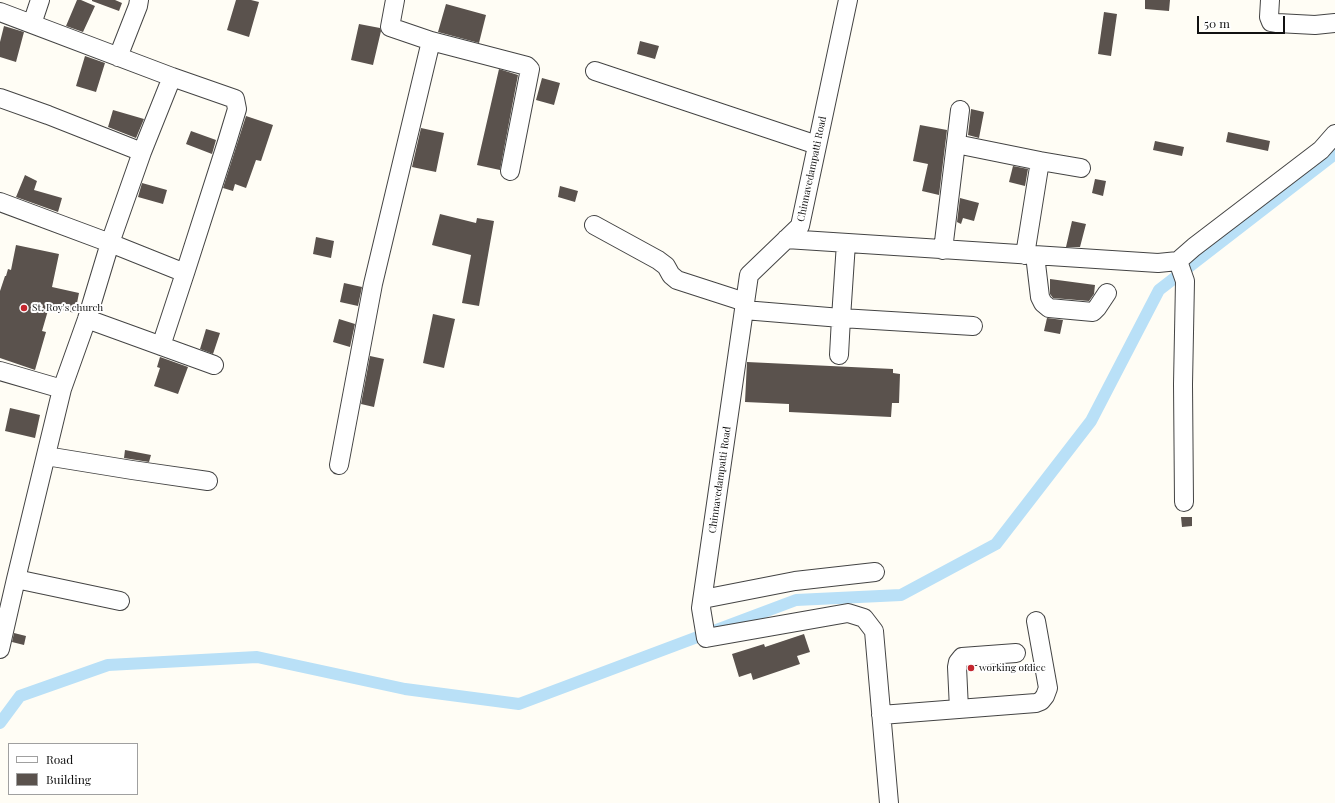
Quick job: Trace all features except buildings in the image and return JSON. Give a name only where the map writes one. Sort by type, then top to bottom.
[{"type":"street","points":[[32,24],[40,0]]},
{"type":"street","points":[[118,57],[139,0]]},
{"type":"street","points":[[395,0],[390,27],[431,41],[527,66],[530,69],[510,171]]},
{"type":"street","name":"Chinnavedampatti Road","points":[[848,0],[800,226],[749,275],[702,604],[706,638],[848,613],[864,618],[874,631],[889,803]]},
{"type":"street","points":[[1270,0],[1269,17],[1271,22],[1315,25],[1335,23]]},
{"type":"street","points":[[0,12],[172,77],[235,99],[236,109],[227,142],[161,346]]},
{"type":"street","points":[[339,465],[373,284],[431,41]]},
{"type":"street","points":[[596,71],[817,145]]},
{"type":"street","points":[[0,648],[62,389],[87,319],[110,243],[142,152],[172,77]]},
{"type":"street","points":[[0,98],[142,152]]},
{"type":"street","points":[[943,250],[960,110]]},
{"type":"street","points":[[786,239],[1158,263],[1178,262],[1194,247],[1320,150],[1335,134]]},
{"type":"street","points":[[956,144],[1081,168]]},
{"type":"street","points":[[1040,161],[1030,255],[1042,303],[1049,308],[1093,312],[1107,293]]},
{"type":"street","points":[[0,202],[185,273]]},
{"type":"street","points":[[594,225],[658,260],[666,266],[671,275],[677,280],[744,306],[841,318],[973,326]]},
{"type":"street","points":[[839,355],[846,243]]},
{"type":"street","points":[[1178,262],[1185,281],[1183,384],[1184,502]]},
{"type":"street","points":[[87,319],[214,366]]},
{"type":"street","points":[[0,371],[62,389]]},
{"type":"street","points":[[46,456],[208,481]]},
{"type":"street","points":[[702,604],[795,582],[875,572]]},
{"type":"street","points":[[16,579],[120,601]]},
{"type":"street","points":[[881,715],[1036,703],[1041,701],[1048,688],[1036,621]]},
{"type":"street","points":[[959,709],[957,667],[958,662],[962,657],[1016,653]]},
{"type":"waterway","points":[[0,723],[20,696],[108,665],[257,657],[405,689],[519,704],[796,600],[901,595],[996,544],[1091,421],[1159,290],[1335,154]]},
{"type":"place","name":"St. Roy's church","points":[[24,308]]},
{"type":"place","name":"working ofdice","points":[[971,668]]}]
